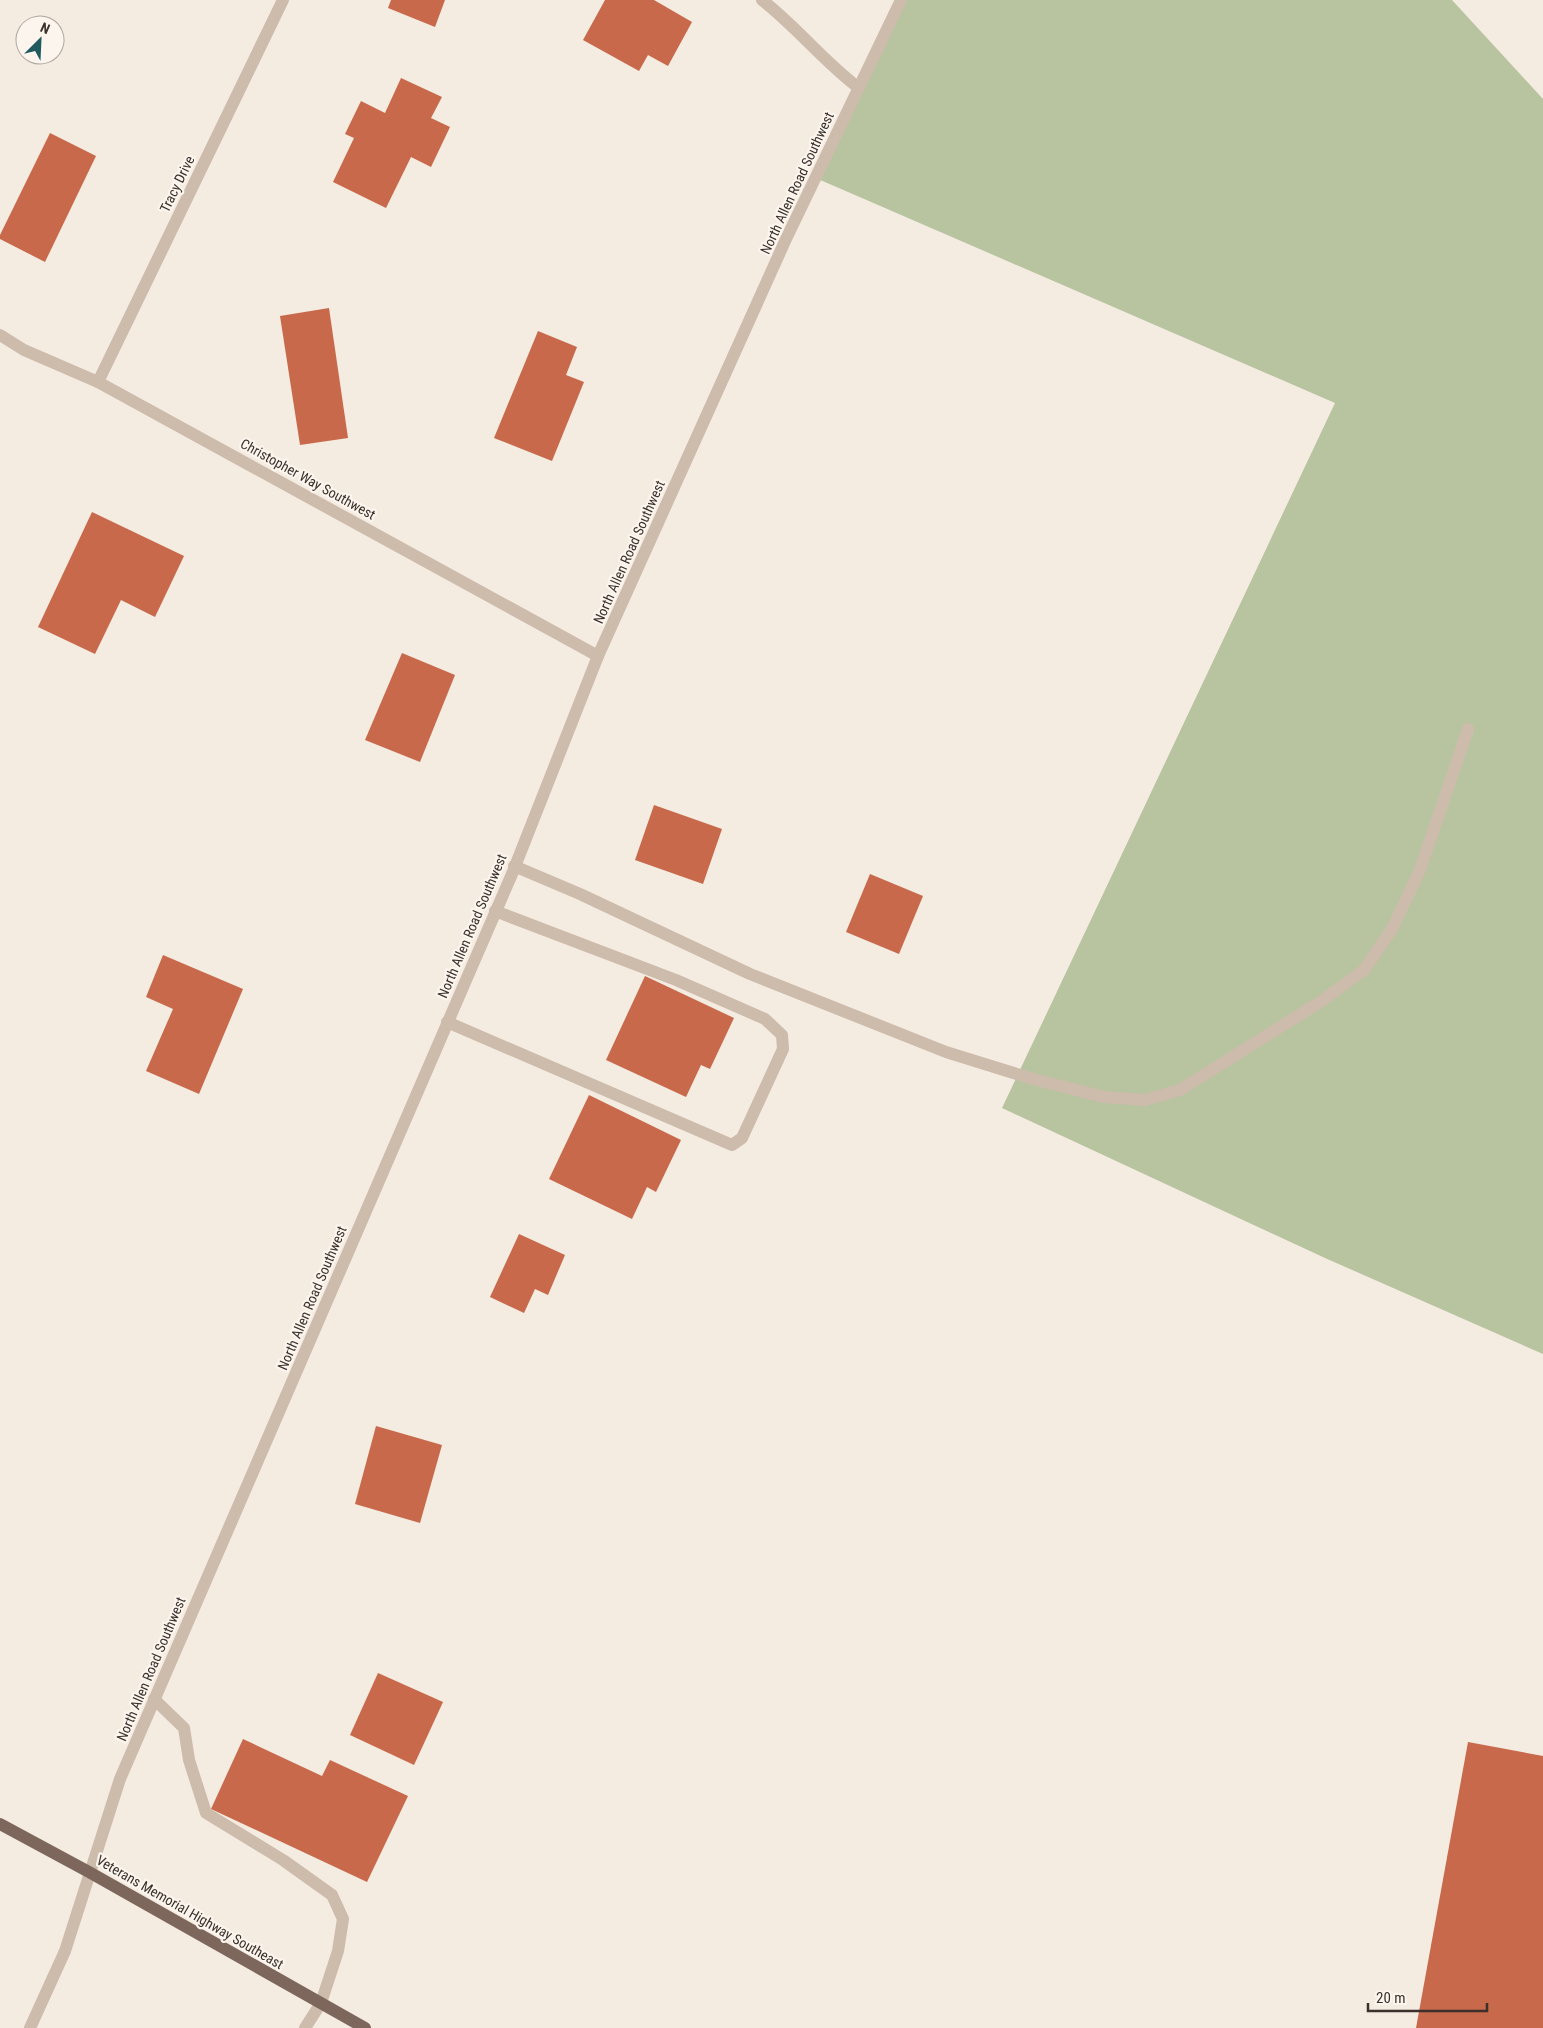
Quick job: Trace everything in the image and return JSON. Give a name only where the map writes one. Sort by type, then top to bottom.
[{"type":"main road","name":"Veterans Memorial Highway Southeast","points":[[0,1824],[89,1872],[365,2028]]},
{"type":"street","name":"Tracy Drive","points":[[98,382],[283,0]]},
{"type":"street","points":[[762,0],[779,13],[841,75],[859,88]]},
{"type":"street","name":"North Allen Road Southwest","points":[[30,2028],[65,1950],[120,1779],[496,911],[598,656],[782,248],[901,0]]},
{"type":"street","name":"Christopher Way Southwest","points":[[0,335],[24,350],[98,382],[598,656]]},
{"type":"street","points":[[514,866],[580,894],[750,974],[946,1052],[1033,1079],[1104,1097],[1145,1100],[1180,1090],[1320,1002],[1364,970],[1392,929],[1420,870],[1468,729]]},
{"type":"street","points":[[447,1022],[732,1145],[742,1138],[782,1049],[782,1035],[765,1019],[676,980],[496,911]]},
{"type":"street","points":[[154,1699],[184,1728],[188,1760],[206,1814],[283,1860],[332,1895],[343,1919],[338,1951],[321,2003],[304,2028]]},
{"type":"green space","points":[[898,0],[1452,0],[1543,99],[1543,1354],[1325,1258],[1002,1108],[1335,403],[818,179]]},
{"type":"building","points":[[391,0],[445,0],[435,27],[388,8]]},
{"type":"building","points":[[605,0],[654,0],[692,22],[668,66],[648,55],[639,71],[583,40]]},
{"type":"building","points":[[401,78],[442,97],[431,118],[450,127],[431,167],[411,157],[386,208],[333,182],[354,138],[345,134],[361,101],[385,113]]},
{"type":"building","points":[[50,133],[96,156],[45,262],[0,239],[0,235]]},
{"type":"building","points":[[329,308],[348,438],[300,445],[280,316]]},
{"type":"building","points":[[538,331],[577,347],[566,375],[584,382],[552,461],[494,438]]},
{"type":"building","points":[[92,512],[184,556],[155,617],[121,600],[95,654],[38,627]]},
{"type":"building","points":[[402,653],[455,675],[420,762],[365,740]]},
{"type":"building","points":[[654,805],[722,829],[703,884],[635,860]]},
{"type":"building","points":[[870,874],[923,896],[899,954],[846,932]]},
{"type":"building","points":[[163,955],[243,989],[199,1094],[146,1071],[173,1009],[146,997]]},
{"type":"building","points":[[645,976],[734,1018],[710,1069],[701,1065],[686,1097],[606,1060]]},
{"type":"building","points":[[589,1095],[681,1140],[656,1192],[647,1187],[632,1219],[549,1179]]},
{"type":"building","points":[[519,1234],[565,1255],[548,1295],[535,1289],[524,1313],[490,1297]]},
{"type":"building","points":[[376,1426],[442,1445],[420,1523],[355,1504]]},
{"type":"building","points":[[378,1673],[443,1702],[414,1765],[350,1735]]},
{"type":"building","points":[[243,1739],[322,1776],[330,1760],[408,1796],[367,1882],[211,1809]]},
{"type":"building","points":[[1468,1742],[1543,1756],[1543,2028],[1416,2028]]}]
